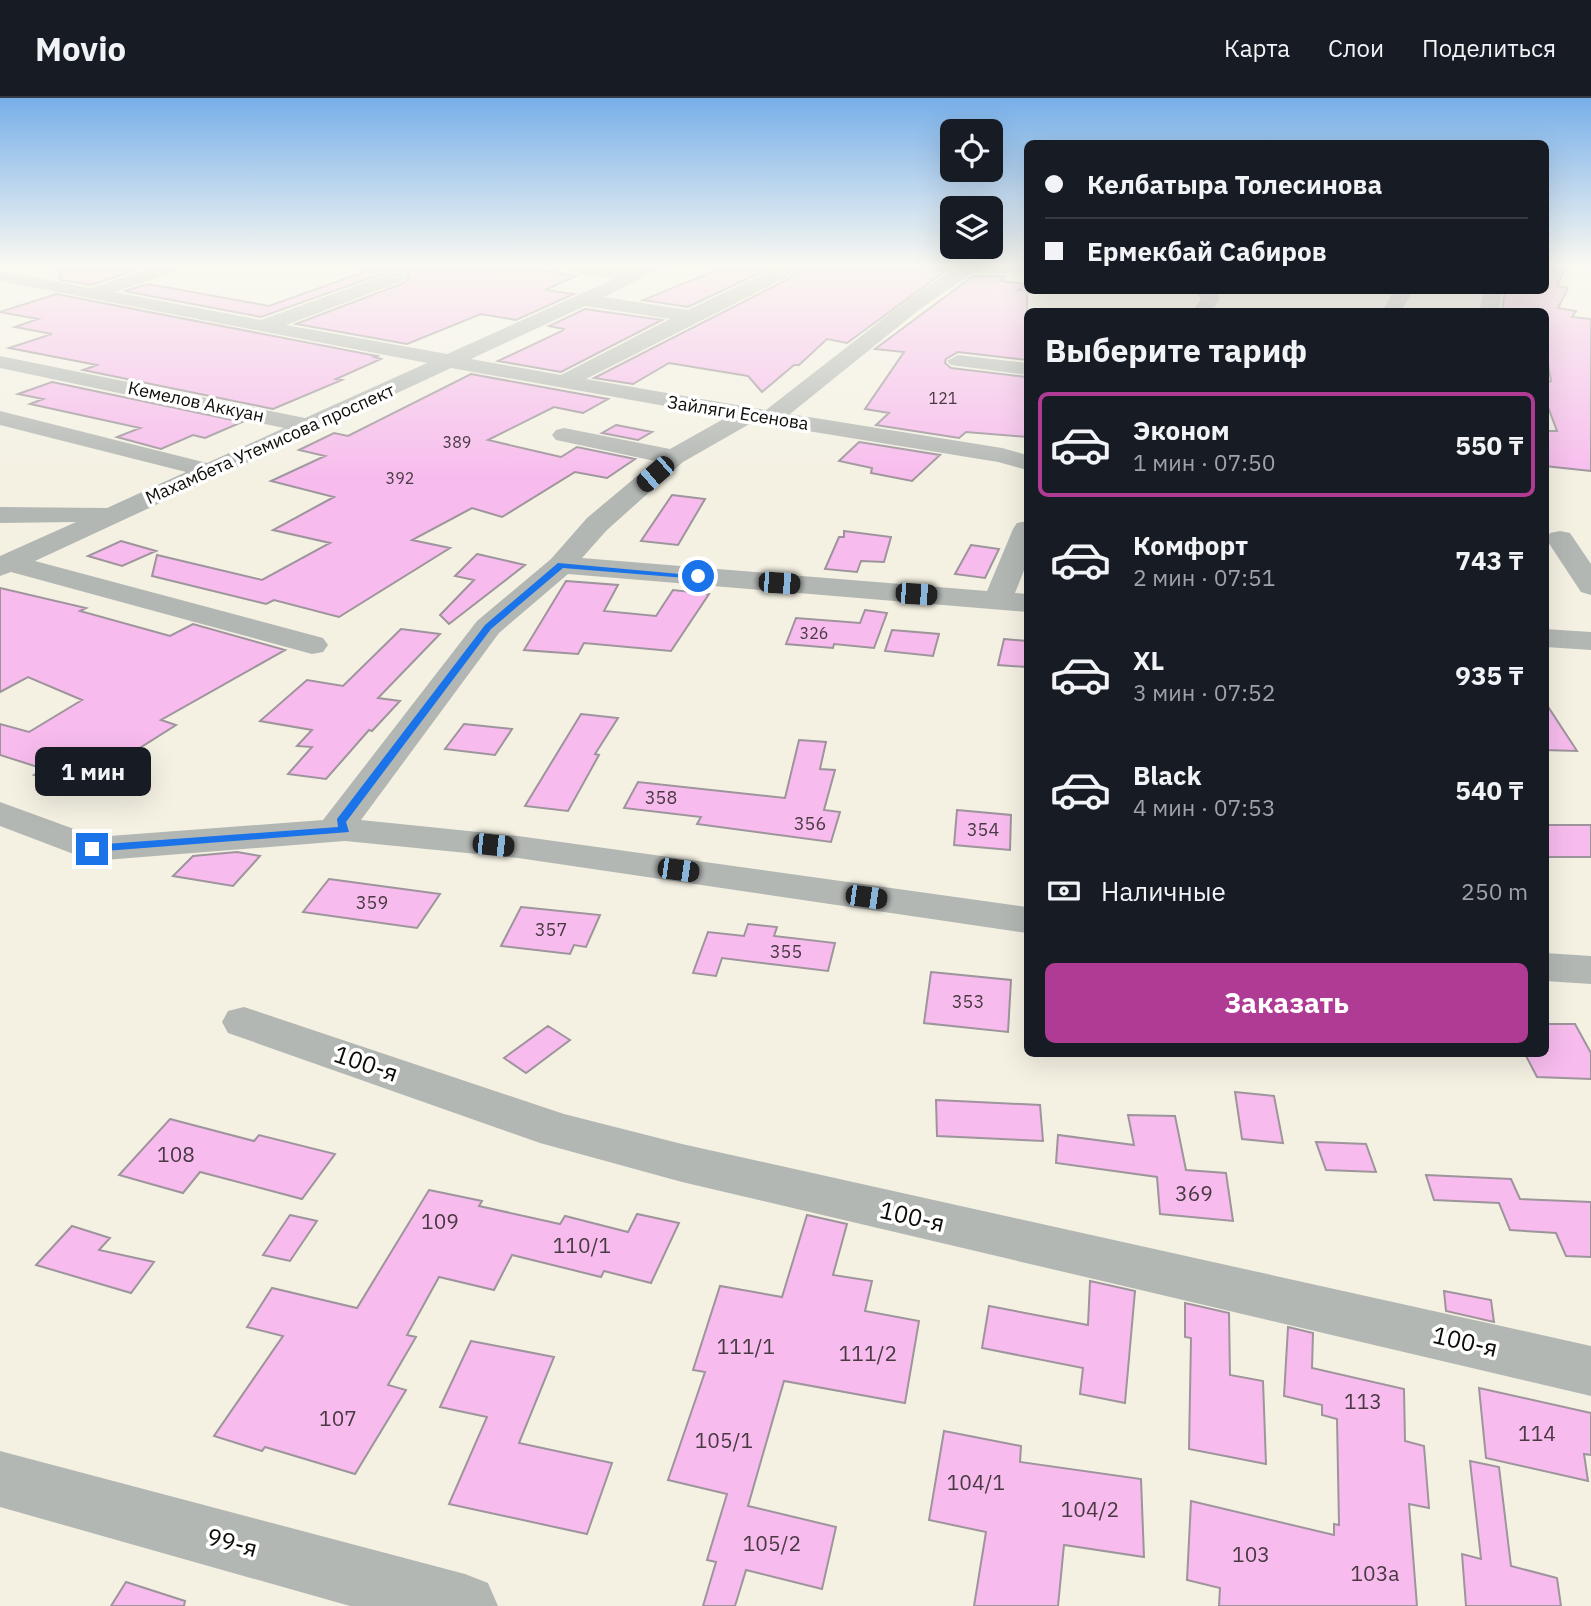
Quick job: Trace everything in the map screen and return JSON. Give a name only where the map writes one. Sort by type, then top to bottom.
[{"type":"street","name":"Зайляги Есенова","points":[[315,337],[757,417],[1002,455],[1024,462]]},
{"type":"street","name":"Махамбета Утемисова проспект","points":[[5,565],[504,337]]},
{"type":"street","points":[[562,383],[649,337]]},
{"type":"street","points":[[345,830],[341,822],[488,627],[561,565],[597,524],[674,457],[757,417],[868,337]]},
{"type":"street","points":[[958,361],[1024,369]]},
{"type":"street","name":"Кемелов Аккуан","points":[[0,362],[309,426]]},
{"type":"street","points":[[0,418],[211,471]]},
{"type":"street","points":[[564,435],[674,457]]},
{"type":"street","points":[[0,515],[113,514]]},
{"type":"street","points":[[998,600],[1024,536]]},
{"type":"street","points":[[1553,539],[1591,542]]},
{"type":"street","points":[[1553,539],[1591,586]]},
{"type":"street","points":[[5,565],[312,645]]},
{"type":"street","points":[[561,565],[1024,603]]},
{"type":"street","points":[[1549,638],[1591,641]]},
{"type":"street","points":[[0,813],[92,849],[345,830],[518,847],[1024,920]]},
{"type":"street","points":[[1549,967],[1591,970]]},
{"type":"street","name":"100-я","points":[[244,1022],[557,1129],[657,1156],[1061,1252],[1591,1371]]},
{"type":"street","name":"99-я","points":[[0,1479],[465,1606]]},
{"type":"building","points":[[42,337],[281,337],[381,359],[336,379],[342,380],[273,409],[83,370],[97,365],[9,348]]},
{"type":"building","points":[[370,337],[423,337],[407,344]]},
{"type":"building","points":[[548,337],[628,337],[561,372],[498,361]]},
{"type":"building","points":[[674,337],[855,337],[847,343],[827,339],[799,365],[794,365],[762,392],[748,376],[669,363],[633,384],[594,378]]},
{"type":"building","points":[[891,337],[1024,337],[1024,360],[958,352],[946,359],[945,363],[951,368],[1024,377],[1024,437],[966,432],[959,438],[876,425],[889,413],[865,409],[904,352],[875,349]]},
{"type":"building","points":[[1549,337],[1591,337],[1591,471],[1549,466],[1549,431],[1557,431],[1549,410]]},
{"type":"building","points":[[471,374],[608,399],[583,413],[554,407],[488,440],[561,457],[577,447],[635,459],[607,478],[575,472],[502,517],[472,508],[412,540],[450,548],[339,617],[274,600],[266,604],[152,576],[157,555],[262,580],[330,543],[273,530],[334,497],[271,481],[325,456],[299,450],[334,433],[348,436]]},
{"type":"building","points":[[52,382],[242,422],[205,438],[193,435],[161,449],[117,437],[140,428],[30,404],[43,399],[18,394]]},
{"type":"building","points":[[616,425],[652,432],[638,440],[602,433]]},
{"type":"building","points":[[859,442],[940,455],[912,481],[871,473],[872,468],[839,461]]},
{"type":"building","points":[[672,495],[705,499],[678,545],[641,541]]},
{"type":"building","points":[[844,531],[891,537],[884,562],[861,561],[857,572],[825,569],[839,537],[844,537]]},
{"type":"building","points":[[121,541],[156,551],[122,566],[88,556]]},
{"type":"building","points":[[971,545],[999,549],[985,578],[955,574]]},
{"type":"building","points":[[477,554],[525,565],[449,624],[440,615],[474,580],[455,576]]},
{"type":"building","points":[[566,581],[618,585],[604,611],[656,616],[673,590],[709,594],[671,651],[584,643],[578,654],[524,650]]},
{"type":"building","points":[[0,588],[86,608],[80,611],[170,636],[193,624],[285,650],[161,720],[176,725],[75,789],[34,775],[44,769],[0,755],[0,724],[29,732],[82,700],[28,677],[0,692]]},
{"type":"building","points":[[865,610],[887,613],[874,648],[834,644],[833,648],[786,644],[796,618],[860,623]]},
{"type":"building","points":[[401,629],[440,634],[378,698],[400,701],[372,731],[369,730],[326,779],[288,774],[312,747],[297,746],[312,730],[260,721],[307,680],[343,686]]},
{"type":"building","points":[[892,630],[939,634],[933,656],[885,651]]},
{"type":"building","points":[[1004,639],[1024,641],[1024,667],[998,665]]},
{"type":"building","points":[[1549,708],[1577,751],[1549,750]]},
{"type":"building","points":[[581,714],[618,718],[595,754],[599,755],[568,811],[525,806]]},
{"type":"building","points":[[464,724],[512,729],[495,755],[445,749]]},
{"type":"building","points":[[799,740],[826,742],[820,769],[835,770],[824,810],[840,812],[831,842],[697,824],[701,817],[624,808],[638,782],[785,798]]},
{"type":"building","points":[[957,810],[1011,815],[1010,850],[954,845]]},
{"type":"building","points":[[1549,825],[1591,825],[1591,857],[1549,857]]},
{"type":"building","points":[[237,852],[260,856],[233,886],[173,876],[193,856]]},
{"type":"building","points":[[329,879],[440,894],[417,928],[303,912]]},
{"type":"building","points":[[521,907],[600,915],[586,947],[574,945],[570,954],[501,946]]},
{"type":"building","points":[[748,924],[777,927],[774,936],[835,943],[828,971],[722,958],[716,976],[693,973],[708,932],[744,936]]},
{"type":"building","points":[[931,972],[1011,980],[1008,1032],[924,1023]]},
{"type":"building","points":[[1549,1024],[1575,1024],[1591,1053],[1591,1079],[1537,1077],[1527,1057],[1549,1057]]},
{"type":"building","points":[[548,1026],[570,1040],[526,1073],[504,1058]]},
{"type":"building","points":[[1235,1092],[1274,1096],[1283,1143],[1242,1139]]},
{"type":"building","points":[[936,1100],[1040,1105],[1043,1141],[937,1136]]},
{"type":"building","points":[[1128,1115],[1175,1116],[1186,1170],[1226,1173],[1233,1221],[1160,1214],[1157,1177],[1056,1163],[1058,1135],[1134,1145]]},
{"type":"building","points":[[170,1119],[254,1141],[259,1135],[335,1154],[302,1199],[200,1172],[183,1193],[119,1175]]},
{"type":"building","points":[[1316,1142],[1366,1144],[1376,1172],[1326,1170]]},
{"type":"building","points":[[1426,1175],[1511,1179],[1520,1199],[1591,1202],[1591,1257],[1566,1256],[1556,1233],[1510,1230],[1499,1203],[1434,1200]]},
{"type":"building","points":[[429,1190],[482,1201],[479,1206],[560,1224],[565,1216],[628,1232],[637,1214],[679,1223],[651,1283],[604,1271],[601,1277],[512,1255],[494,1290],[439,1277],[407,1335],[416,1337],[388,1385],[406,1390],[355,1474],[265,1447],[262,1451],[214,1436],[283,1336],[247,1327],[272,1288],[357,1308]]},
{"type":"building","points":[[290,1215],[317,1221],[290,1261],[263,1255]]},
{"type":"building","points":[[807,1215],[847,1224],[833,1275],[872,1281],[865,1311],[919,1321],[905,1403],[784,1381],[748,1506],[836,1527],[822,1589],[746,1570],[735,1606],[703,1606],[716,1562],[707,1560],[727,1494],[668,1480],[705,1372],[693,1370],[720,1286],[782,1297]]},
{"type":"building","points":[[72,1226],[110,1238],[99,1250],[154,1262],[131,1293],[36,1265]]},
{"type":"building","points":[[1090,1281],[1135,1291],[1125,1403],[1080,1394],[1083,1368],[982,1348],[989,1306],[1088,1325]]},
{"type":"building","points":[[1444,1291],[1491,1300],[1494,1322],[1446,1311]]},
{"type":"building","points":[[1185,1303],[1229,1313],[1230,1375],[1263,1381],[1266,1464],[1189,1449],[1191,1338],[1185,1337]]},
{"type":"building","points":[[1288,1327],[1313,1333],[1312,1368],[1404,1389],[1405,1441],[1424,1446],[1429,1508],[1409,1504],[1417,1606],[1219,1606],[1220,1588],[1187,1580],[1191,1501],[1334,1535],[1334,1524],[1339,1525],[1337,1419],[1322,1415],[1322,1405],[1284,1396]]},
{"type":"building","points":[[471,1341],[554,1357],[519,1443],[612,1463],[587,1534],[449,1504],[487,1417],[440,1407]]},
{"type":"building","points":[[1479,1388],[1591,1413],[1591,1455],[1584,1454],[1588,1481],[1486,1458]]},
{"type":"building","points":[[944,1431],[1021,1446],[1020,1462],[1141,1479],[1144,1557],[1064,1545],[1058,1606],[974,1606],[986,1532],[929,1520]]},
{"type":"building","points":[[1470,1461],[1499,1467],[1511,1566],[1557,1578],[1561,1606],[1466,1606],[1462,1554],[1481,1559]]},
{"type":"building","points":[[126,1582],[185,1601],[184,1606],[111,1606]]},
{"type":"route","points":[[92,849],[345,830],[341,822],[488,627],[561,565],[698,576]]}]
